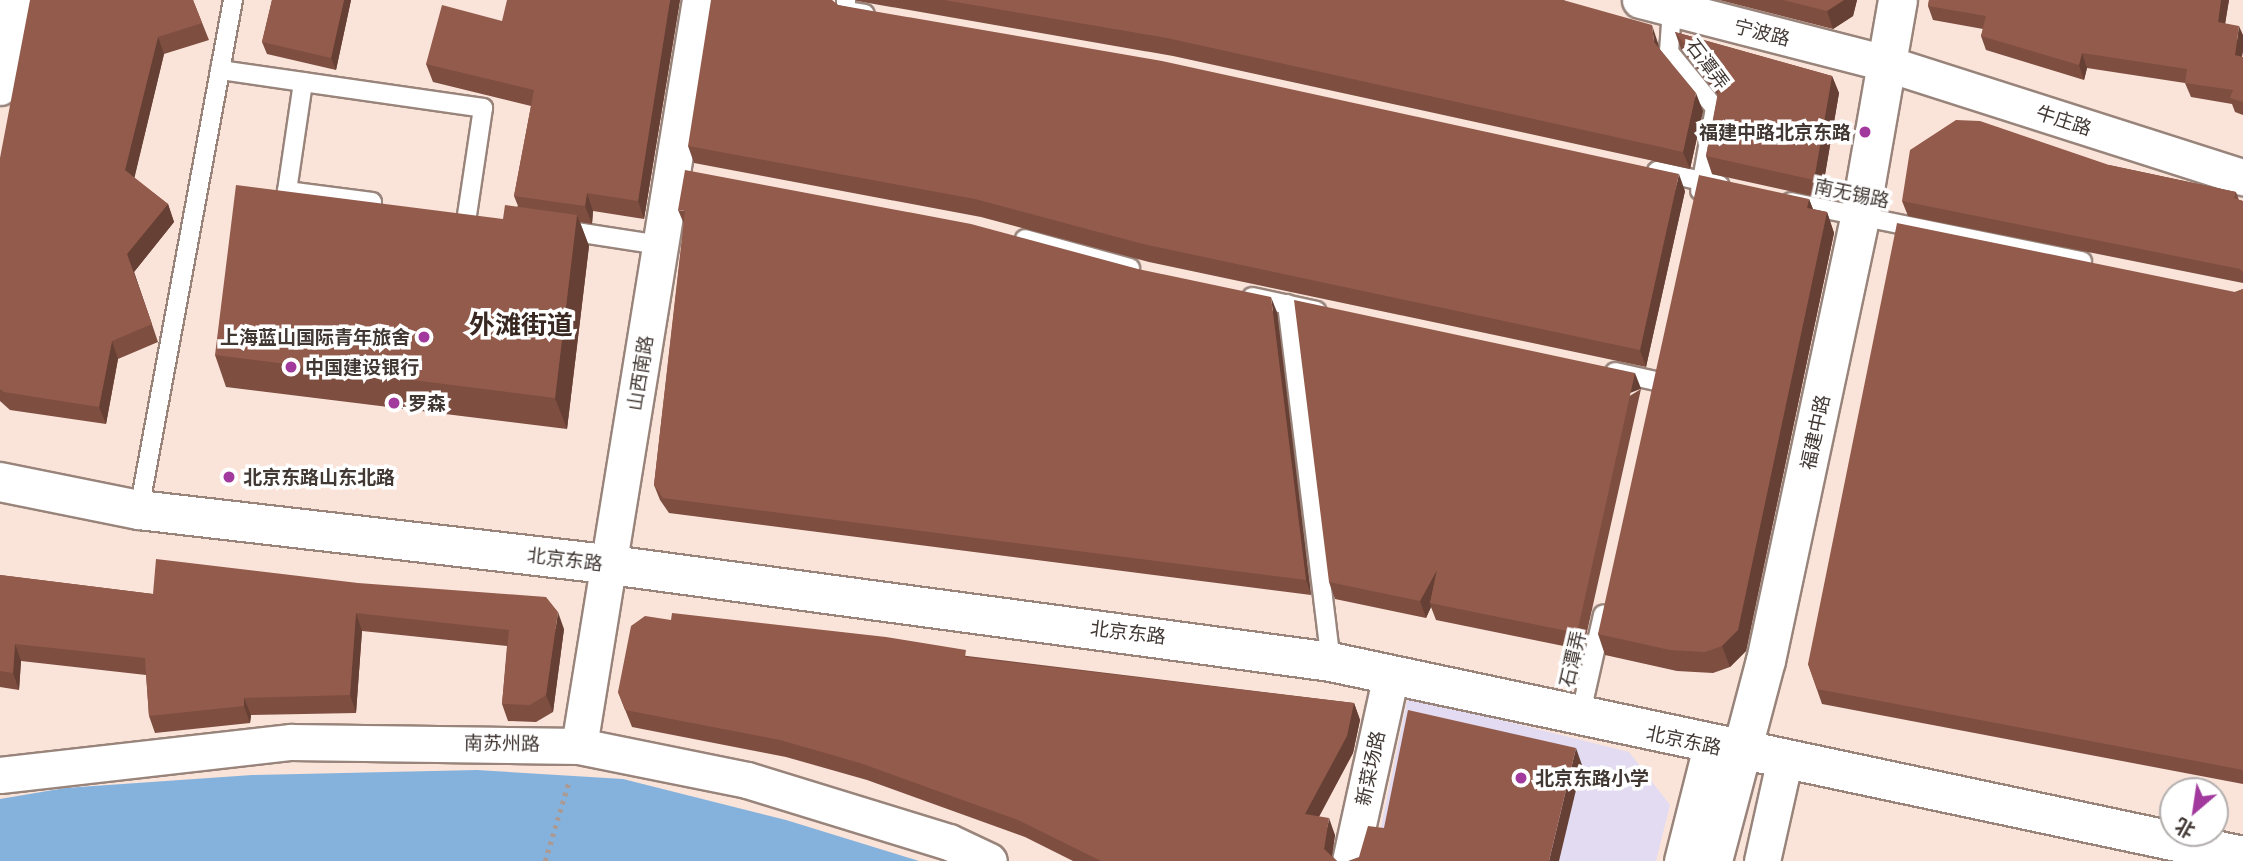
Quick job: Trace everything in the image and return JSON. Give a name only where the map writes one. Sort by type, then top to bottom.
[{"type":"main road","name":"福建中路","points":[[1713,861],[1728,749],[1860,218],[1898,0]]},
{"type":"main road","name":"北京东路","points":[[0,482],[139,510],[611,565],[1331,662],[1728,749],[1783,768],[2243,856]]},
{"type":"main road","points":[[1783,768],[2149,861]]},
{"type":"street","name":"山西南路","points":[[579,746],[611,565],[660,245],[678,172],[700,0]]},
{"type":"street","name":"宁波路","points":[[1657,3],[1885,63]]},
{"type":"street","points":[[0,87],[10,5]]},
{"type":"street","name":"牛庄路","points":[[1885,63],[2243,177]]},
{"type":"street","name":"新菜场路","points":[[1350,861],[1391,674]]},
{"type":"street","name":"南苏州路","points":[[0,775],[291,742],[579,746],[747,780],[949,842],[989,861]]},
{"type":"street","name":"福建中路","points":[[1682,861],[1728,749]]},
{"type":"street","points":[[1762,861],[1783,768]]},
{"type":"lane","points":[[139,510],[233,0]]},
{"type":"lane","points":[[846,0],[846,11],[887,18]]},
{"type":"lane","name":"石潭弄","points":[[1657,3],[1669,52],[1715,108],[1696,208]]},
{"type":"lane","points":[[220,70],[482,108],[468,215]]},
{"type":"lane","points":[[303,82],[287,191],[387,204]]},
{"type":"lane","points":[[1634,166],[1742,190]]},
{"type":"lane","name":"南无锡路","points":[[1768,196],[1860,218],[2095,264]]},
{"type":"lane","points":[[550,228],[660,245]]},
{"type":"lane","points":[[1005,234],[1146,273]]},
{"type":"lane","points":[[1236,293],[1342,316]]},
{"type":"lane","points":[[1287,304],[1331,662]]},
{"type":"lane","points":[[1602,369],[1656,381]]},
{"type":"lane","name":"石潭弄","points":[[1580,717],[1607,596]]},
{"type":"path","points":[[545,861],[579,746]]},
{"type":"shaded area","name":"北京东路小学","points":[[1408,697],[1629,752],[1670,805],[1656,861],[1374,861]]},
{"type":"water","points":[[477,770],[623,779],[786,820],[919,861],[0,861],[0,799],[65,788],[252,775]]},
{"type":"building","points":[[30,0],[193,0],[202,23],[158,37],[125,170],[168,204],[127,254],[152,324],[112,341],[99,407],[4,392],[0,389],[0,158]]},
{"type":"building","points":[[272,0],[344,0],[331,58],[262,42]]},
{"type":"building","points":[[507,0],[670,0],[638,201],[587,193],[585,206],[514,196],[534,90],[426,64],[442,5],[502,21]]},
{"type":"building","points":[[711,0],[832,0],[838,5],[1162,61],[1679,174],[1640,350],[1143,244],[975,199],[688,146]]},
{"type":"building","points":[[944,0],[1563,0],[1652,25],[1654,42],[1696,93],[1683,152],[1167,38]]},
{"type":"building","points":[[1783,0],[1844,0],[1827,11]]},
{"type":"building","points":[[1929,0],[2221,0],[2218,22],[2239,26],[2235,55],[2243,57],[2243,102],[2230,98],[2233,90],[2185,83],[2187,69],[2082,53],[2079,65],[1981,36],[1986,16],[1928,6]]},
{"type":"building","points":[[1675,32],[1832,76],[1814,180],[1706,156],[1719,87]]},
{"type":"building","points":[[1956,120],[1980,121],[2109,165],[2236,192],[2234,198],[2243,201],[2243,272],[2240,269],[1902,201],[1910,150]]},
{"type":"building","points":[[685,170],[971,224],[1138,269],[1271,297],[1306,580],[663,498],[654,485],[685,211],[678,210]]},
{"type":"building","points":[[1699,175],[1809,199],[1807,208],[1827,212],[1738,630],[1722,646],[1705,652],[1670,650],[1598,634]]},
{"type":"building","points":[[236,185],[503,219],[505,205],[577,215],[555,398],[215,355]]},
{"type":"building","points":[[1897,223],[2235,292],[2243,289],[2243,770],[1817,689],[1808,664]]},
{"type":"building","points":[[1294,300],[1635,373],[1577,633],[1430,603],[1437,570],[1420,601],[1329,582]]},
{"type":"building","points":[[156,559],[358,583],[546,597],[558,612],[546,695],[530,705],[502,704],[509,630],[356,613],[350,695],[244,698],[244,706],[149,716],[145,658],[15,644],[13,673],[0,671],[0,575],[153,594]]},
{"type":"building","points":[[672,613],[886,637],[966,650],[965,657],[1354,703],[1347,736],[1305,814],[1329,818],[1324,849],[1337,861],[1101,861],[1018,820],[860,763],[780,740],[625,710],[618,692],[631,626],[645,616],[671,620]]},
{"type":"building","name":"北京东路小学","points":[[1408,710],[1576,748],[1549,861],[1348,861],[1359,857],[1368,826],[1384,828]]},
{"type":"place","name":"福建中路北京东路","points":[[1865,132]]},
{"type":"place","name":"上海蓝山国际青年旅舍","points":[[424,337]]},
{"type":"place","name":"中国建设银行","points":[[291,367]]},
{"type":"place","name":"罗森","points":[[394,403]]},
{"type":"place","name":"北京东路山东北路","points":[[229,477]]},
{"type":"place","name":"北京东路小学","points":[[1521,778]]},
{"type":"district","name":"外滩街道","points":[[521,324]]}]
